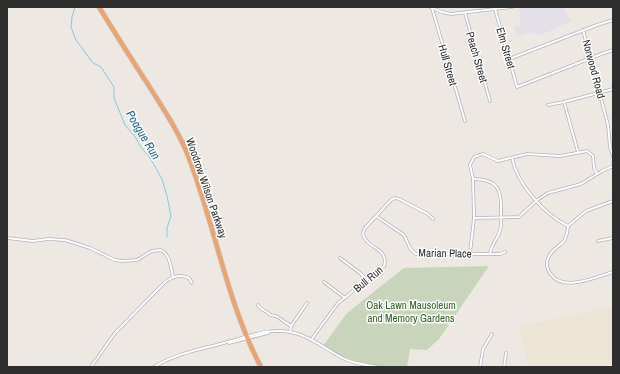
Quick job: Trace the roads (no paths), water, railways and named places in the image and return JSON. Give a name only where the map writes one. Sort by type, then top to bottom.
[{"type":"highway","name":"Woodrow Wilson Parkway","points":[[99,7],[169,118],[183,144],[195,176],[247,338],[262,367]]},
{"type":"street","points":[[431,7],[448,13],[512,7]]},
{"type":"street","name":"Hull Street","points":[[431,7],[465,121]]},
{"type":"street","name":"Elm Street","points":[[495,9],[517,87],[591,59]]},
{"type":"street","name":"Peach Street","points":[[464,12],[490,101]]},
{"type":"street","points":[[509,59],[613,20]]},
{"type":"street","name":"Norwood Road","points":[[583,30],[608,125],[610,147],[613,156]]},
{"type":"street","points":[[591,59],[613,50]]},
{"type":"street","points":[[548,105],[613,89]]},
{"type":"street","points":[[564,102],[578,152]]},
{"type":"street","points":[[470,253],[474,218],[473,179],[470,163],[475,156],[483,154],[497,161],[529,154],[560,156],[586,151],[591,154],[594,159],[594,168],[597,174]]},
{"type":"street","points":[[512,158],[520,179],[537,200],[551,215],[568,226]]},
{"type":"street","points":[[474,218],[515,218],[520,216],[537,200],[550,192],[581,184],[613,166]]},
{"type":"street","points":[[473,179],[486,180],[496,186],[501,198],[500,231],[492,244],[490,253]]},
{"type":"street","name":"Bull Run","points":[[311,340],[336,306],[382,269],[385,262],[383,254],[365,240],[363,236],[364,230],[390,200],[397,198],[428,214],[433,219]]},
{"type":"street","points":[[613,201],[585,212],[568,226],[566,240],[552,252],[548,258],[547,266],[551,275],[560,280],[576,283],[613,272]]},
{"type":"street","name":"Marian Place","points":[[376,216],[403,235],[411,250],[415,254],[500,254],[506,252]]},
{"type":"street","points":[[7,238],[34,241],[50,239],[65,240],[90,248],[115,260],[122,261],[137,260],[152,251],[161,250],[166,254],[169,260],[173,277]]},
{"type":"street","points":[[598,241],[613,238]]},
{"type":"street","points":[[340,258],[367,280]]},
{"type":"street","points":[[91,367],[115,333],[164,283],[173,277],[185,276],[190,279],[192,283]]},
{"type":"street","points":[[324,282],[345,298]]},
{"type":"street","points":[[290,332],[292,326],[307,303]]},
{"type":"street","points":[[258,305],[270,315],[276,316],[292,326]]},
{"type":"street","points":[[154,367],[168,359],[184,353],[275,332],[290,332],[311,340],[348,360],[379,367]]},
{"type":"street","points":[[480,367],[483,349],[492,334]]},
{"type":"street","points":[[504,367],[506,353]]},
{"type":"waterway","name":"Poague Run","points":[[75,7],[71,27],[76,40],[93,63],[101,67],[114,87],[114,98],[125,125],[150,158],[162,179],[171,216],[167,228],[167,237]]},
{"type":"park label","name":"Oak Lawn Mausoleum and Memory Gardens","points":[[411,311]]}]
